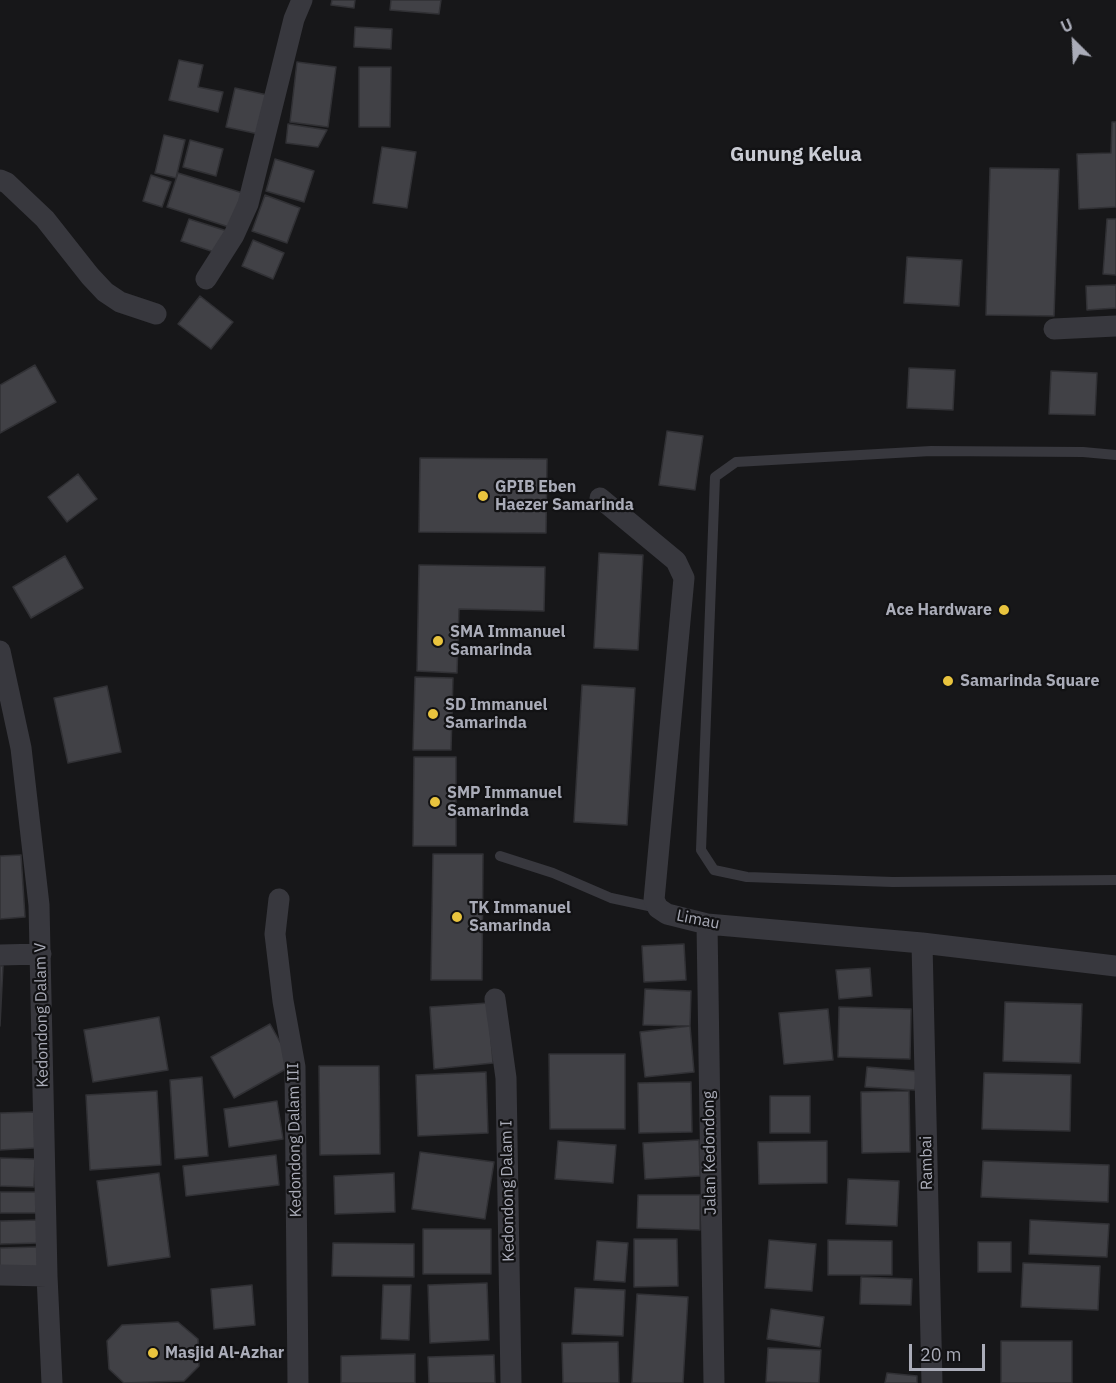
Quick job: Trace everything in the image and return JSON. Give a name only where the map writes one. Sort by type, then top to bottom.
[{"type":"street","points":[[206,279],[234,235],[248,204],[294,19],[302,0]]},
{"type":"street","points":[[0,180],[7,183],[45,219],[105,292],[120,302],[156,314]]},
{"type":"street","points":[[1054,329],[1116,326]]},
{"type":"street","name":"Limau","points":[[600,498],[676,561],[684,578],[654,900],[657,908],[668,914],[707,924],[921,943],[1116,966]]},
{"type":"street","name":"Kedondong Dalam V","points":[[0,651],[21,748],[39,905],[47,1276],[52,1383]]},
{"type":"street","name":"Kedondong Dalam III","points":[[279,899],[275,934],[283,1001],[295,1067],[298,1383]]},
{"type":"street","name":"Jalan Kedondong","points":[[707,924],[714,1383]]},
{"type":"street","name":"Rambai","points":[[921,943],[932,1383]]},
{"type":"street","points":[[0,955],[41,954]]},
{"type":"street","name":"Kedondong Dalam I","points":[[495,999],[507,1078],[511,1383]]},
{"type":"street","points":[[0,1275],[47,1276]]},
{"type":"lane","points":[[1116,454],[931,451],[735,462],[715,477],[701,850],[714,870],[747,877],[893,882],[1116,879]]},
{"type":"lane","points":[[500,856],[553,873],[611,898],[657,908]]},
{"type":"building","points":[[332,0],[355,0],[354,8],[331,5]]},
{"type":"building","points":[[391,0],[441,0],[439,14],[390,10]]},
{"type":"building","points":[[355,27],[392,29],[391,49],[354,47]]},
{"type":"building","points":[[179,60],[203,65],[198,87],[223,92],[218,112],[169,100]]},
{"type":"building","points":[[297,62],[336,67],[328,127],[290,122]]},
{"type":"building","points":[[359,67],[391,67],[390,127],[359,127]]},
{"type":"building","points":[[235,88],[272,96],[263,135],[226,127]]},
{"type":"building","points":[[1112,122],[1116,122],[1116,207],[1079,209],[1077,154],[1111,153]]},
{"type":"building","points":[[288,124],[327,130],[318,147],[286,143]]},
{"type":"building","points":[[164,135],[185,140],[176,178],[155,173]]},
{"type":"building","points":[[190,140],[223,149],[216,176],[183,167]]},
{"type":"building","points":[[382,147],[416,152],[407,208],[373,203]]},
{"type":"building","points":[[275,159],[314,171],[304,202],[266,191]]},
{"type":"building","points":[[990,168],[1059,169],[1054,316],[986,315]]},
{"type":"building","points":[[178,173],[246,194],[235,229],[167,207]]},
{"type":"building","points":[[151,175],[171,182],[162,207],[143,201]]},
{"type":"building","points":[[265,195],[300,208],[287,243],[252,231]]},
{"type":"building","points":[[189,219],[227,231],[220,254],[181,241]]},
{"type":"building","points":[[1107,219],[1116,219],[1116,275],[1103,274]]},
{"type":"building","points":[[253,240],[284,253],[273,279],[242,266]]},
{"type":"building","points":[[907,257],[962,260],[959,306],[904,303]]},
{"type":"building","points":[[1116,285],[1116,308],[1087,310],[1086,286]]},
{"type":"building","points":[[200,296],[233,322],[211,349],[178,324]]},
{"type":"building","points":[[35,365],[56,402],[0,433],[0,385]]},
{"type":"building","points":[[909,368],[955,370],[953,410],[907,408]]},
{"type":"building","points":[[1051,371],[1097,373],[1095,415],[1049,414]]},
{"type":"building","points":[[667,431],[703,436],[695,490],[659,485]]},
{"type":"building","name":"GPIB Eben Haezer Samarinda","points":[[420,458],[547,459],[546,533],[419,532]]},
{"type":"building","points":[[78,474],[97,499],[67,522],[48,497]]},
{"type":"building","points":[[599,553],[643,555],[638,650],[594,648]]},
{"type":"building","points":[[65,556],[83,588],[31,618],[13,587]]},
{"type":"building","name":"SMA Immanuel Samarinda","points":[[419,565],[545,567],[544,611],[459,609],[457,673],[417,671]]},
{"type":"building","name":"SD Immanuel Samarinda","points":[[415,677],[453,678],[451,750],[413,750]]},
{"type":"building","points":[[582,685],[635,688],[627,825],[574,822]]},
{"type":"building","points":[[107,686],[121,752],[68,763],[54,698]]},
{"type":"building","name":"SMP Immanuel Samarinda","points":[[414,757],[456,757],[456,846],[413,846]]},
{"type":"building","name":"TK Immanuel Samarinda","points":[[433,854],[483,854],[482,980],[431,980]]},
{"type":"building","points":[[21,855],[25,917],[0,919],[0,856]]},
{"type":"building","points":[[684,944],[686,980],[644,982],[642,946]]},
{"type":"building","points":[[0,966],[3,966],[0,1026]]},
{"type":"building","points":[[870,968],[872,996],[839,999],[836,970]]},
{"type":"building","points":[[645,989],[691,991],[690,1026],[643,1025]]},
{"type":"building","points":[[1005,1002],[1082,1004],[1080,1063],[1003,1061]]},
{"type":"building","points":[[488,1003],[493,1063],[434,1069],[430,1007]]},
{"type":"building","points":[[839,1007],[911,1009],[910,1059],[838,1057]]},
{"type":"building","points":[[828,1009],[833,1060],[784,1064],[779,1013]]},
{"type":"building","points":[[159,1017],[168,1070],[93,1082],[84,1030]]},
{"type":"building","points":[[270,1024],[293,1065],[234,1098],[211,1057]]},
{"type":"building","points":[[690,1026],[694,1072],[645,1077],[640,1032]]},
{"type":"building","points":[[549,1054],[625,1054],[625,1129],[550,1129]]},
{"type":"building","points":[[319,1066],[379,1066],[380,1154],[320,1155]]},
{"type":"building","points":[[867,1067],[917,1071],[915,1090],[865,1087]]},
{"type":"building","points":[[486,1072],[488,1133],[418,1136],[416,1075]]},
{"type":"building","points":[[984,1073],[1071,1075],[1070,1131],[982,1129]]},
{"type":"building","points":[[202,1077],[208,1156],[175,1159],[170,1080]]},
{"type":"building","points":[[691,1082],[692,1132],[639,1133],[638,1083]]},
{"type":"building","points":[[157,1091],[161,1165],[90,1170],[86,1095]]},
{"type":"building","points":[[909,1091],[910,1152],[862,1153],[861,1092]]},
{"type":"building","points":[[770,1096],[810,1096],[810,1133],[770,1133]]},
{"type":"building","points":[[277,1101],[283,1139],[229,1147],[224,1109]]},
{"type":"building","points":[[34,1112],[35,1148],[0,1150],[0,1113]]},
{"type":"building","points":[[699,1140],[700,1176],[645,1179],[643,1143]]},
{"type":"building","points":[[558,1141],[616,1145],[613,1183],[555,1179]]},
{"type":"building","points":[[827,1141],[827,1183],[759,1184],[758,1142]]},
{"type":"building","points":[[420,1152],[494,1162],[485,1219],[412,1209]]},
{"type":"building","points":[[276,1155],[279,1185],[186,1196],[183,1166]]},
{"type":"building","points":[[0,1158],[35,1159],[34,1187],[0,1186]]},
{"type":"building","points":[[983,1161],[1109,1165],[1108,1202],[981,1197]]},
{"type":"building","points":[[159,1173],[170,1257],[108,1266],[97,1181]]},
{"type":"building","points":[[394,1173],[395,1212],[335,1214],[334,1176]]},
{"type":"building","points":[[848,1179],[899,1181],[897,1226],[846,1224]]},
{"type":"building","points":[[0,1192],[36,1192],[36,1213],[0,1213]]},
{"type":"building","points":[[638,1195],[700,1195],[700,1230],[637,1228]]},
{"type":"building","points":[[39,1220],[40,1243],[0,1244],[0,1221]]},
{"type":"building","points":[[1030,1220],[1109,1224],[1107,1257],[1029,1254]]},
{"type":"building","points":[[423,1229],[491,1229],[491,1274],[423,1274]]},
{"type":"building","points":[[634,1239],[677,1239],[678,1286],[634,1287]]},
{"type":"building","points":[[769,1240],[816,1244],[812,1291],[765,1288]]},
{"type":"building","points":[[828,1240],[892,1241],[892,1275],[828,1275]]},
{"type":"building","points":[[597,1241],[628,1243],[625,1282],[594,1280]]},
{"type":"building","points":[[978,1242],[1011,1242],[1011,1272],[978,1272]]},
{"type":"building","points":[[333,1243],[414,1244],[414,1277],[332,1276]]},
{"type":"building","points":[[38,1247],[39,1272],[0,1273],[0,1248]]},
{"type":"building","points":[[1023,1263],[1100,1266],[1098,1310],[1021,1307]]},
{"type":"building","points":[[861,1277],[912,1279],[911,1305],[860,1304]]},
{"type":"building","points":[[487,1283],[489,1340],[430,1343],[428,1285]]},
{"type":"building","points":[[252,1285],[255,1325],[214,1329],[211,1289]]},
{"type":"building","points":[[383,1285],[411,1285],[409,1340],[381,1339]]},
{"type":"building","points":[[575,1288],[625,1290],[623,1336],[572,1334]]},
{"type":"building","points":[[637,1294],[688,1297],[683,1383],[632,1383]]},
{"type":"building","points":[[771,1309],[824,1317],[820,1347],[767,1339]]},
{"type":"building","name":"Masjid Al-Azhar","points":[[178,1322],[198,1339],[199,1366],[184,1381],[124,1383],[109,1369],[107,1341],[122,1325]]},
{"type":"building","points":[[1001,1341],[1072,1341],[1072,1383],[1001,1383]]},
{"type":"building","points":[[618,1342],[619,1383],[563,1383],[562,1343]]},
{"type":"building","points":[[768,1348],[821,1350],[819,1383],[766,1382]]},
{"type":"building","points":[[415,1354],[415,1383],[341,1383],[341,1356]]},
{"type":"building","points":[[494,1355],[495,1383],[429,1383],[428,1357]]},
{"type":"building","points":[[887,1373],[917,1376],[917,1383],[885,1383]]},
{"type":"place","name":"GPIB Eben Haezer Samarinda","points":[[483,496]]},
{"type":"place","name":"Ace Hardware","points":[[1004,610]]},
{"type":"place","name":"SMA Immanuel Samarinda","points":[[438,641]]},
{"type":"place","name":"Samarinda Square","points":[[948,681]]},
{"type":"place","name":"SD Immanuel Samarinda","points":[[433,714]]},
{"type":"place","name":"SMP Immanuel Samarinda","points":[[435,802]]},
{"type":"place","name":"TK Immanuel Samarinda","points":[[457,917]]},
{"type":"place","name":"Masjid Al-Azhar","points":[[153,1353]]},
{"type":"district","name":"Gunung Kelua","points":[[796,155]]}]
